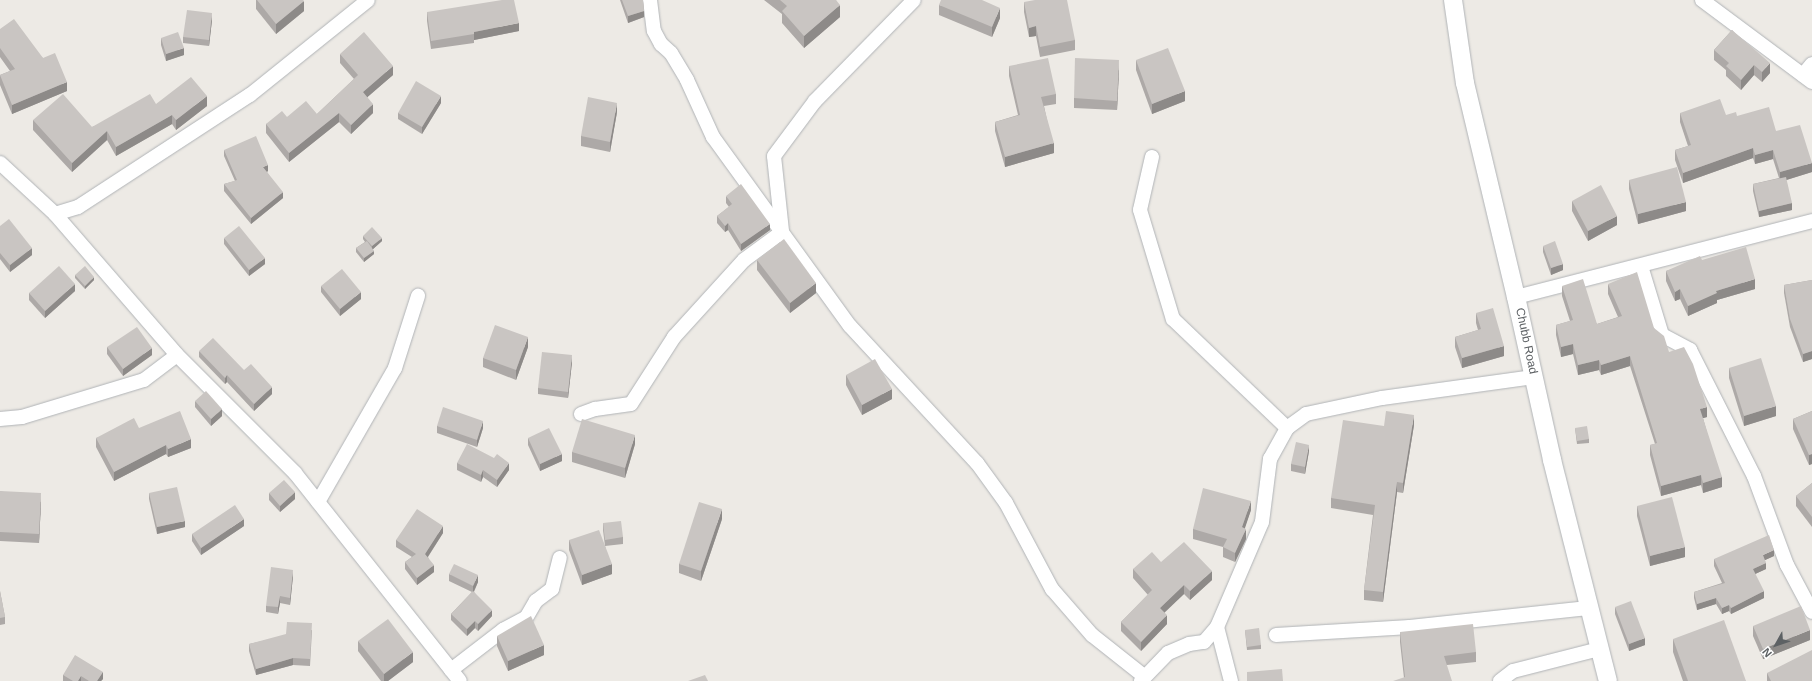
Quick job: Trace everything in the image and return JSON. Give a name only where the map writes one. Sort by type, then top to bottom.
[{"type":"street","points":[[55,214],[78,207],[250,95],[368,0]]},
{"type":"street","points":[[650,0],[654,32],[662,44],[671,53],[683,73],[713,137],[850,326],[977,462],[1006,503],[1052,589],[1092,635],[1143,679],[1168,653],[1189,644],[1204,642],[1217,627],[1262,522],[1270,459],[1287,428],[1306,414],[1382,398],[1534,377]]},
{"type":"street","points":[[782,232],[774,156],[815,101],[914,0]]},
{"type":"street","name":"Chubb Road","points":[[1453,0],[1465,83],[1588,608],[1608,681]]},
{"type":"street","points":[[1702,0],[1808,79],[1812,64]]},
{"type":"street","points":[[1152,158],[1140,210],[1174,319],[1287,428]]},
{"type":"street","points":[[0,163],[55,214],[177,355],[295,473],[460,681]]},
{"type":"street","points":[[1516,297],[1812,221]]},
{"type":"street","points":[[581,414],[595,408],[631,404],[674,337],[744,260],[782,232]]},
{"type":"street","points":[[1641,266],[1662,335],[1690,350],[1754,476],[1785,559],[1812,612]]},
{"type":"street","points":[[318,502],[395,368],[418,296]]},
{"type":"street","points":[[0,419],[22,417],[144,380],[177,355]]},
{"type":"street","points":[[451,670],[503,630],[526,618],[536,601],[552,589],[560,558]]},
{"type":"street","points":[[1276,635],[1410,627],[1588,608]]},
{"type":"street","points":[[1217,627],[1231,681]]},
{"type":"street","points":[[1500,681],[1513,671],[1599,649]]},
{"type":"building","points":[[257,0],[303,0],[304,1],[276,24]]},
{"type":"building","points":[[502,0],[514,0],[519,23],[474,32],[474,34],[431,41],[427,12]]},
{"type":"building","points":[[622,0],[643,0],[644,11],[628,16]]},
{"type":"building","points":[[780,0],[836,0],[840,5],[804,36],[782,11],[787,6]]},
{"type":"building","points":[[941,0],[982,0],[1000,8],[992,27],[939,5]]},
{"type":"building","points":[[1035,0],[1067,0],[1075,40],[1040,47],[1036,26],[1029,28],[1024,2]]},
{"type":"building","points":[[187,10],[212,13],[209,40],[183,37]]},
{"type":"building","points":[[14,19],[43,58],[55,53],[67,82],[12,105],[0,75],[15,69],[0,48],[0,29]]},
{"type":"building","points":[[1732,30],[1770,63],[1762,72],[1754,65],[1741,80],[1726,66],[1729,63],[1714,50]]},
{"type":"building","points":[[178,32],[184,48],[166,54],[161,38]]},
{"type":"building","points":[[364,32],[393,66],[363,92],[373,104],[351,125],[339,113],[289,153],[266,124],[282,111],[287,117],[306,101],[317,114],[358,75],[340,54]]},
{"type":"building","points":[[1168,48],[1185,91],[1152,104],[1136,60]]},
{"type":"building","points":[[1048,58],[1056,94],[1041,97],[1054,143],[1005,157],[995,122],[1020,115],[1009,66]]},
{"type":"building","points":[[1075,58],[1119,60],[1117,101],[1074,98]]},
{"type":"building","points":[[191,77],[207,96],[176,120],[172,115],[116,147],[107,131],[72,163],[33,120],[63,94],[92,127],[150,94],[156,104]]},
{"type":"building","points":[[416,81],[441,96],[422,127],[398,113]]},
{"type":"building","points":[[588,97],[617,103],[610,142],[581,136]]},
{"type":"building","points":[[1720,99],[1726,115],[1736,112],[1737,116],[1769,107],[1776,131],[1800,125],[1812,163],[1780,172],[1773,150],[1755,155],[1753,148],[1683,173],[1675,150],[1691,145],[1680,113]]},
{"type":"building","points":[[256,136],[268,165],[263,167],[283,192],[251,218],[224,184],[237,180],[224,150]]},
{"type":"building","points":[[1677,167],[1686,202],[1638,214],[1629,180]]},
{"type":"building","points":[[1786,177],[1792,203],[1759,211],[1753,184]]},
{"type":"building","points":[[741,184],[770,224],[741,244],[728,223],[725,226],[717,216],[732,204],[726,196]]},
{"type":"building","points":[[1601,185],[1617,216],[1588,231],[1572,201]]},
{"type":"building","points":[[9,219],[32,248],[10,265],[0,253],[0,226]]},
{"type":"building","points":[[239,226],[265,258],[249,270],[224,238]]},
{"type":"building","points":[[372,227],[382,238],[372,246],[363,236]]},
{"type":"building","points":[[784,239],[816,283],[790,303],[757,260]]},
{"type":"building","points":[[367,241],[374,251],[364,258],[356,248]]},
{"type":"building","points":[[1555,241],[1563,264],[1551,268],[1543,246]]},
{"type":"building","points":[[1746,247],[1755,279],[1716,291],[1717,293],[1688,306],[1680,289],[1675,292],[1666,271],[1700,256],[1702,260]]},
{"type":"building","points":[[59,266],[75,284],[45,311],[29,293]]},
{"type":"building","points":[[85,266],[94,277],[85,286],[75,275]]},
{"type":"building","points":[[342,269],[361,292],[340,309],[321,286]]},
{"type":"building","points":[[1637,272],[1654,328],[1664,336],[1669,352],[1684,347],[1693,364],[1707,407],[1700,409],[1722,477],[1703,483],[1701,475],[1661,486],[1650,445],[1657,443],[1630,356],[1601,365],[1599,360],[1578,365],[1573,344],[1561,347],[1556,325],[1573,320],[1562,286],[1583,279],[1597,324],[1622,316],[1608,284]]},
{"type":"building","points":[[1812,280],[1812,351],[1803,354],[1790,319],[1784,285]]},
{"type":"building","points":[[1493,308],[1504,346],[1462,358],[1455,337],[1481,329],[1476,313]]},
{"type":"building","points":[[495,325],[528,337],[516,370],[483,358]]},
{"type":"building","points":[[137,327],[152,348],[123,369],[107,347]]},
{"type":"building","points":[[213,338],[244,370],[251,364],[272,387],[254,404],[227,375],[225,378],[199,351]]},
{"type":"building","points":[[542,352],[572,355],[568,392],[538,388]]},
{"type":"building","points":[[1761,358],[1776,406],[1744,416],[1729,368]]},
{"type":"building","points":[[875,359],[892,389],[862,405],[846,375]]},
{"type":"building","points":[[206,391],[222,409],[211,419],[195,401]]},
{"type":"building","points":[[443,407],[483,421],[477,440],[437,426]]},
{"type":"building","points":[[180,411],[191,439],[168,449],[166,445],[114,472],[96,438],[134,418],[139,428]]},
{"type":"building","points":[[1386,411],[1414,415],[1403,483],[1397,482],[1383,592],[1364,590],[1375,505],[1331,498],[1343,420],[1384,426]]},
{"type":"building","points":[[1812,411],[1812,454],[1809,455],[1793,419]]},
{"type":"building","points":[[582,419],[635,435],[625,468],[572,452]]},
{"type":"building","points":[[1587,426],[1589,439],[1577,441],[1575,428]]},
{"type":"building","points":[[549,428],[562,454],[540,464],[528,438]]},
{"type":"building","points":[[1296,442],[1309,445],[1305,467],[1291,464]]},
{"type":"building","points":[[467,444],[494,458],[497,454],[509,463],[497,480],[483,470],[481,475],[457,463]]},
{"type":"building","points":[[284,480],[295,492],[280,506],[269,493]]},
{"type":"building","points":[[1812,483],[1812,517],[1796,496]]},
{"type":"building","points":[[177,487],[185,521],[157,527],[149,493]]},
{"type":"building","points":[[1203,488],[1251,501],[1242,527],[1246,529],[1235,553],[1223,547],[1227,539],[1193,529]]},
{"type":"building","points":[[0,491],[41,493],[39,534],[0,532]]},
{"type":"building","points":[[1672,497],[1685,547],[1650,556],[1637,506]]},
{"type":"building","points":[[699,502],[722,509],[701,571],[679,564]]},
{"type":"building","points":[[235,505],[244,519],[201,548],[192,534]]},
{"type":"building","points":[[417,509],[443,526],[425,554],[434,565],[417,578],[405,562],[416,554],[396,540]]},
{"type":"building","points":[[621,521],[623,537],[605,540],[603,523]]},
{"type":"building","points":[[599,530],[612,564],[582,575],[569,540]]},
{"type":"building","points":[[1769,535],[1774,550],[1763,555],[1766,563],[1753,569],[1764,591],[1731,608],[1729,605],[1722,608],[1716,598],[1697,604],[1694,592],[1725,583],[1714,559]]},
{"type":"building","points":[[1184,542],[1212,571],[1190,591],[1184,585],[1160,608],[1167,615],[1141,642],[1121,622],[1152,590],[1133,569],[1152,552],[1161,562]]},
{"type":"building","points":[[454,564],[478,575],[473,586],[449,574]]},
{"type":"building","points":[[271,567],[293,570],[290,598],[280,596],[278,607],[266,606]]},
{"type":"building","points":[[0,591],[5,617],[0,618]]},
{"type":"building","points":[[473,591],[492,610],[478,624],[475,621],[467,629],[451,614]]},
{"type":"building","points":[[1631,601],[1645,638],[1629,644],[1615,607]]},
{"type":"building","points":[[1801,606],[1810,630],[1763,649],[1753,626]]},
{"type":"building","points":[[531,616],[544,645],[508,661],[497,636]]},
{"type":"building","points":[[388,619],[413,652],[384,674],[358,641]]},
{"type":"building","points":[[1724,620],[1746,681],[1688,681],[1673,639]]},
{"type":"building","points":[[287,622],[312,623],[310,659],[293,658],[256,669],[249,644],[286,634]]},
{"type":"building","points":[[1473,624],[1476,652],[1444,656],[1452,681],[1393,681],[1405,677],[1400,632]]},
{"type":"building","points":[[1259,628],[1261,645],[1247,647],[1245,630]]},
{"type":"building","points":[[1812,650],[1812,681],[1771,681],[1767,673]]},
{"type":"building","points":[[75,655],[103,672],[97,681],[89,681],[81,676],[78,681],[73,681],[63,675]]},
{"type":"building","points":[[1282,669],[1283,681],[1247,681],[1247,672]]},
{"type":"building","points":[[705,675],[708,681],[688,681]]}]
